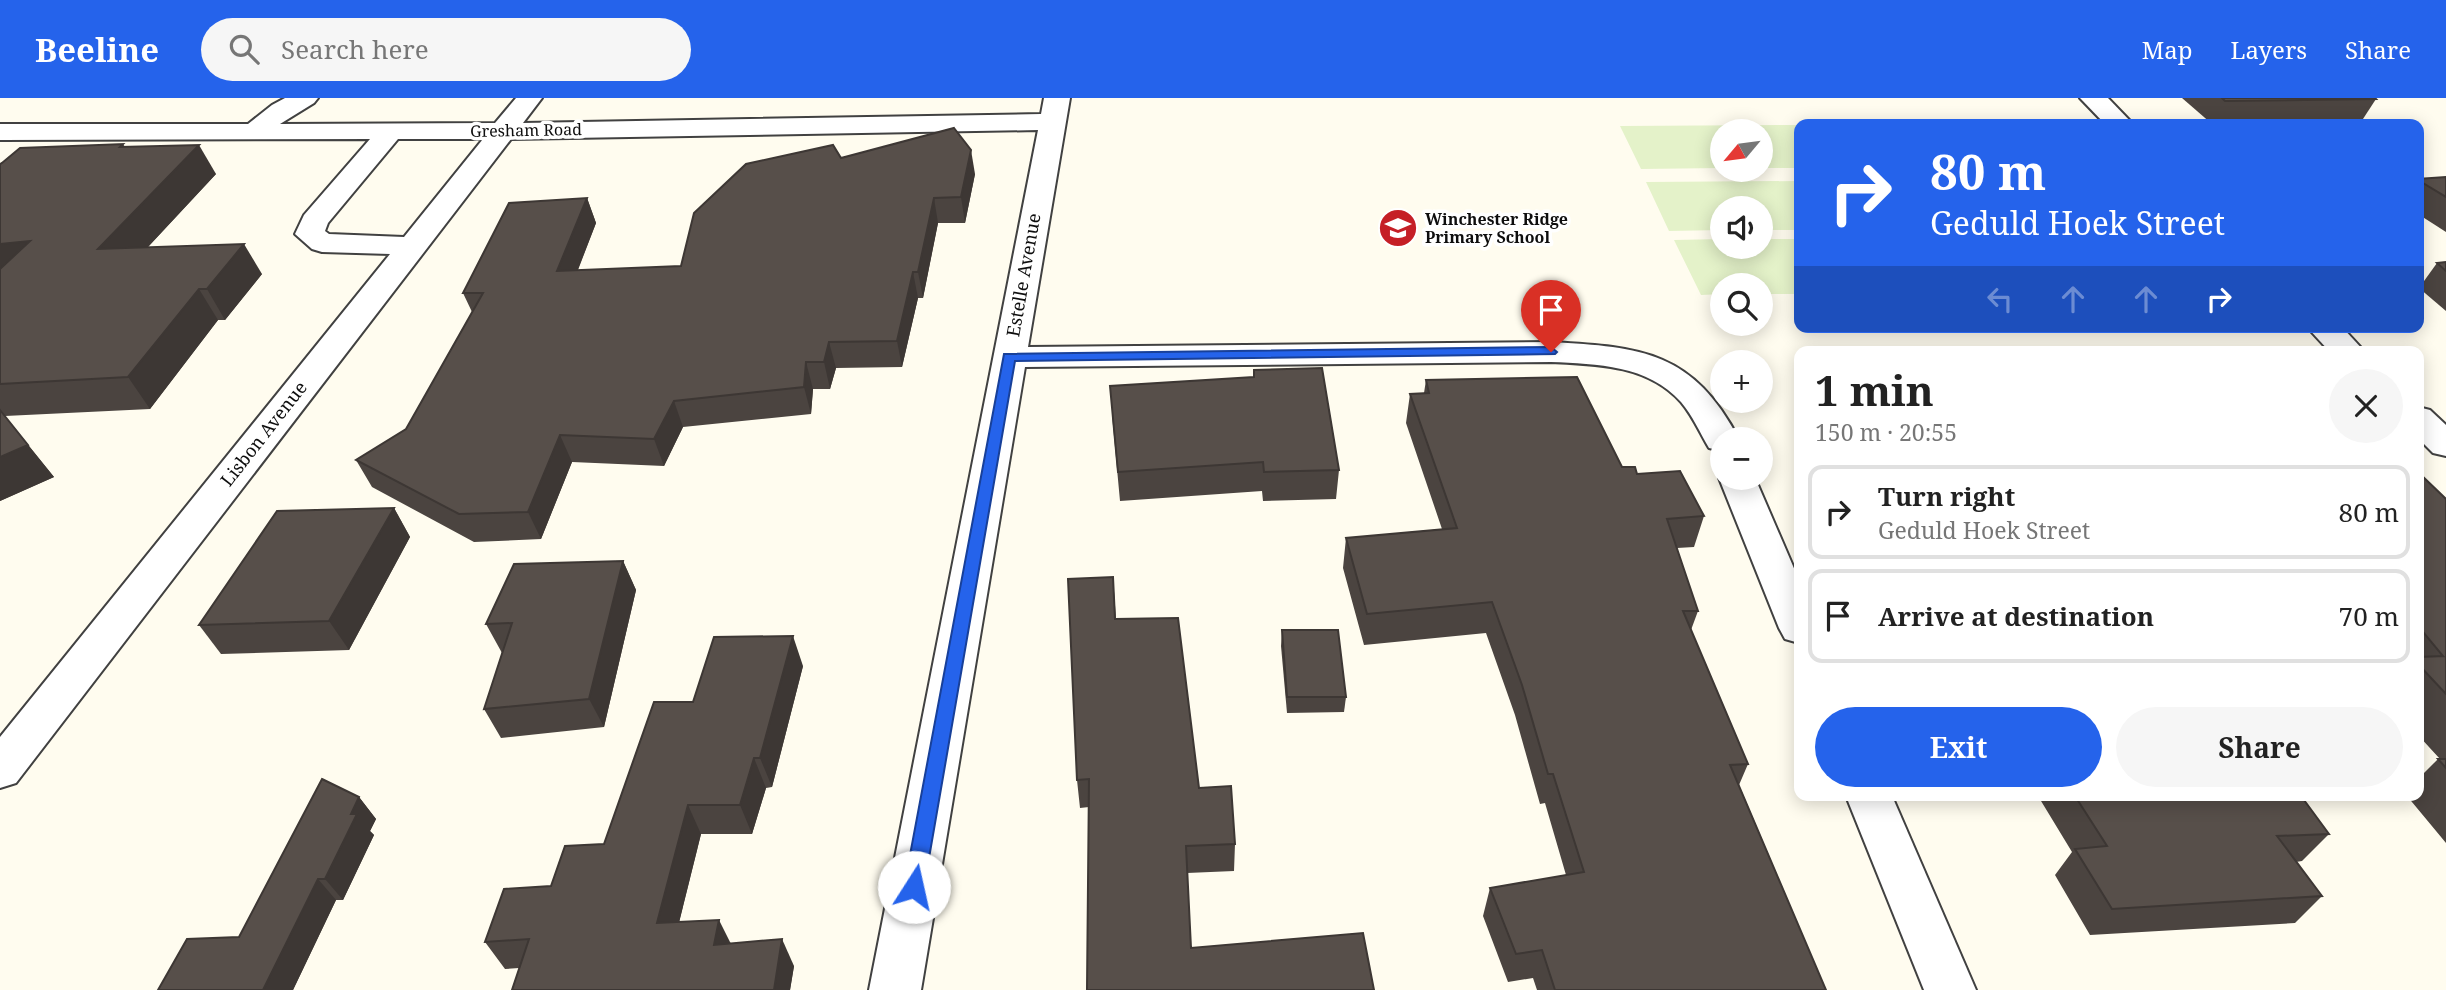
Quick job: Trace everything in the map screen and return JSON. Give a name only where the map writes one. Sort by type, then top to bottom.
[{"type":"street","points":[[254,132],[281,110],[305,98]]},
{"type":"street","name":"Lisbon Avenue","points":[[0,770],[529,98]]},
{"type":"street","points":[[2093,98],[2115,119]]},
{"type":"street","name":"Gresham Road","points":[[0,132],[503,131],[1055,110]]},
{"type":"street","name":"Estelle Avenue","points":[[895,990],[1055,110]]},
{"type":"street","points":[[391,131],[314,220],[310,234],[322,243],[412,246]]},
{"type":"street","points":[[2329,333],[2342,346]]},
{"type":"street","points":[[1009,356],[1551,352],[1606,355],[1647,366],[1681,384],[1707,408],[1716,427]]},
{"type":"street","points":[[2424,424],[2446,445]]},
{"type":"street","points":[[1742,490],[1794,616]]},
{"type":"street","points":[[1871,801],[1950,990]]},
{"type":"green space","points":[[1710,125],[1710,168],[1641,169],[1620,126]]},
{"type":"green space","points":[[1773,125],[1794,125],[1794,168],[1773,168]]},
{"type":"green space","points":[[1794,181],[1794,230],[1773,230],[1773,196],[1710,196],[1710,230],[1669,231],[1646,182]]},
{"type":"green space","points":[[1710,239],[1710,259],[1773,259],[1773,239],[1794,239],[1794,294],[1773,294],[1773,273],[1710,273],[1710,295],[1701,295],[1674,240]]},
{"type":"building","points":[[2222,98],[2375,98],[2376,99],[2225,101]]},
{"type":"building","points":[[954,128],[971,150],[961,197],[934,198],[918,272],[913,272],[897,341],[829,342],[824,362],[806,362],[804,387],[674,401],[654,439],[560,435],[528,512],[459,514],[356,460],[406,429],[483,293],[463,293],[509,203],[587,198],[557,271],[681,266],[694,213],[746,164],[833,145],[841,158]]},
{"type":"building","points":[[123,144],[120,147],[199,145],[98,249],[244,244],[207,289],[199,289],[128,377],[0,384],[0,269],[30,241],[0,244],[0,164],[20,148]]},
{"type":"building","points":[[2446,177],[2446,197],[2424,184],[2424,179]]},
{"type":"building","points":[[2446,262],[2446,271],[2437,263]]},
{"type":"building","points":[[1322,368],[1339,470],[1264,472],[1263,462],[1118,472],[1110,386],[1254,377],[1254,370]]},
{"type":"building","points":[[1577,377],[1622,467],[1635,467],[1637,474],[1680,471],[1704,516],[1667,519],[1698,611],[1683,611],[1748,764],[1730,765],[1826,990],[1555,990],[1542,950],[1516,954],[1490,888],[1584,872],[1553,774],[1548,774],[1522,685],[1492,602],[1367,614],[1346,538],[1457,528],[1410,394],[1429,393],[1426,380]]},
{"type":"building","points":[[0,410],[28,445],[0,457]]},
{"type":"building","points":[[2424,478],[2446,499],[2446,694],[2424,670],[2424,657],[2443,656],[2424,633]]},
{"type":"building","points":[[394,508],[329,621],[199,625],[277,511]]},
{"type":"building","points":[[623,561],[589,699],[484,709],[512,623],[486,624],[514,564]]},
{"type":"building","points":[[1113,577],[1115,619],[1178,618],[1199,788],[1231,786],[1235,844],[1186,846],[1191,948],[1363,933],[1374,990],[1087,990],[1089,779],[1077,780],[1068,579]]},
{"type":"building","points":[[1282,630],[1338,630],[1346,697],[1287,697]]},
{"type":"building","points":[[793,636],[760,758],[754,758],[740,805],[688,805],[657,923],[719,920],[714,945],[782,939],[774,990],[512,990],[529,939],[485,942],[504,889],[551,886],[565,846],[604,844],[654,702],[693,702],[714,637]]},
{"type":"building","points":[[2438,759],[2446,759],[2446,768]]},
{"type":"building","points":[[322,779],[359,797],[351,814],[357,814],[325,879],[318,879],[263,990],[158,990],[187,939],[239,937]]},
{"type":"building","points":[[2078,801],[2305,801],[2329,834],[2277,836],[2322,896],[2112,909],[2075,849],[2107,846]]},
{"type":"place","name":"Winchester Ridge Primary School","points":[[1398,228]]},
{"type":"route","points":[[914,887],[1009,356],[1551,352]]}]
